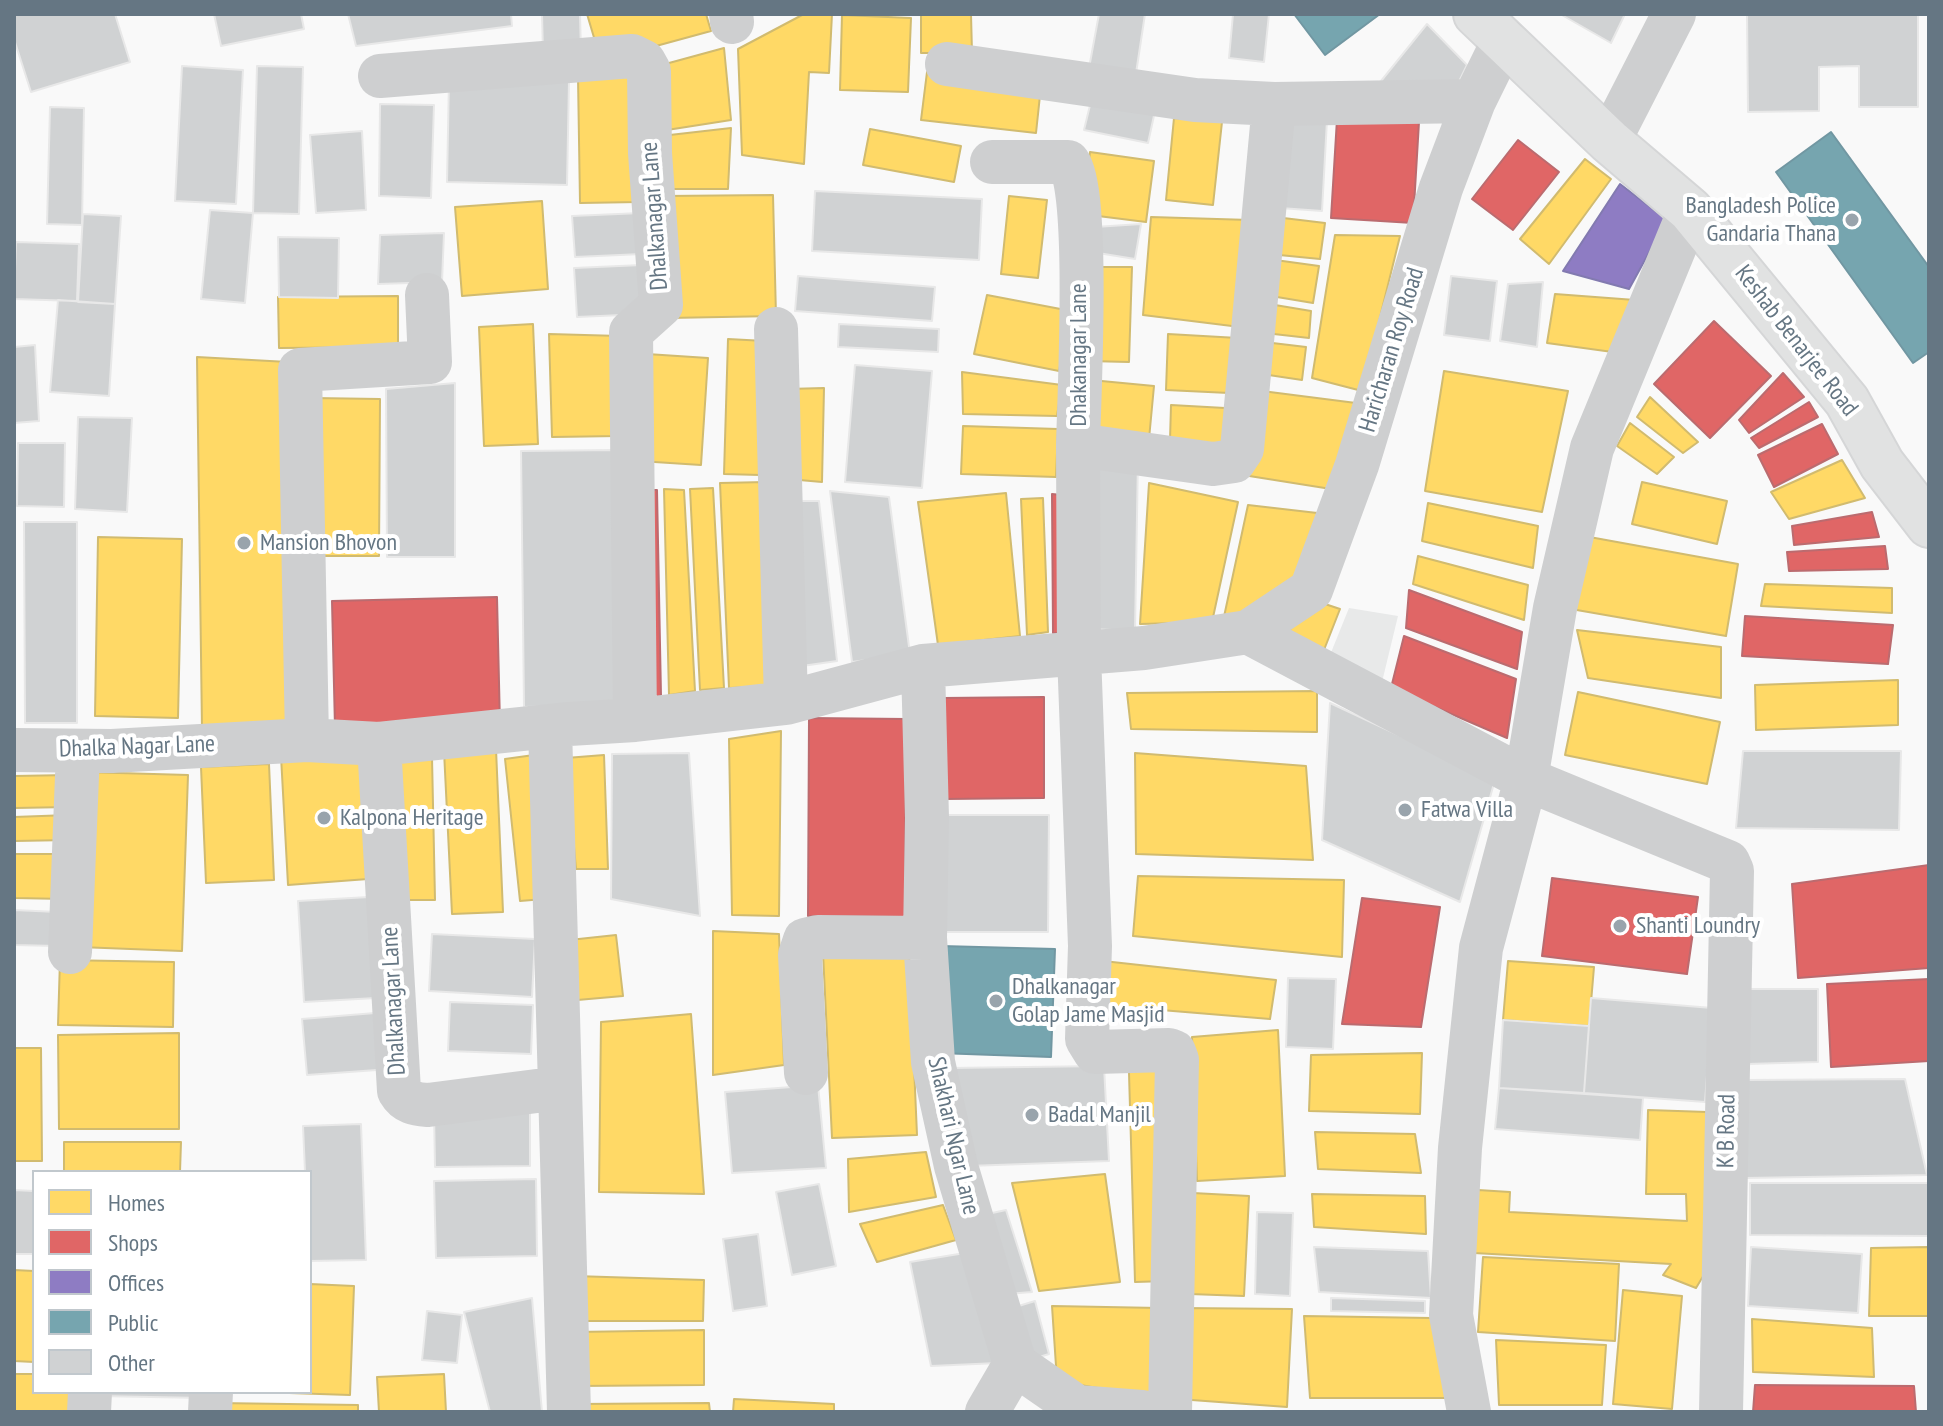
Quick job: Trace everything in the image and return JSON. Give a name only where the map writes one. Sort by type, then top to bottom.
[{"type":"main road","name":"Keshab Benarjee Road","points":[[1490,27],[1609,141],[1690,210],[1847,401],[1882,464],[1929,525]]},
{"type":"street","points":[[1609,141],[1674,14]]},
{"type":"street","name":"Haricharan Roy Road","points":[[1248,632],[1311,590],[1357,465],[1441,188],[1474,101],[1490,27]]},
{"type":"street","name":"Dhalkanagar Lane","points":[[380,76],[632,56],[644,62],[649,71],[650,153],[661,305],[631,332],[635,720]]},
{"type":"street","points":[[947,64],[1195,100],[1274,104],[1474,101]]},
{"type":"street","name":"Dhakanagar Lane","points":[[992,162],[1068,162],[1076,175],[1080,228],[1078,445],[1213,464],[1234,461],[1242,449],[1274,104]]},
{"type":"street","points":[[1469,1412],[1451,1315],[1460,1148],[1481,948],[1526,779],[1555,608],[1592,448],[1690,210]]},
{"type":"street","points":[[427,295],[430,362],[300,370],[307,740],[379,744],[786,703],[923,666],[1079,654],[1248,632],[1526,779]]},
{"type":"street","points":[[776,329],[786,703]]},
{"type":"street","points":[[1078,445],[1079,654],[1090,946],[1087,1039],[1095,1052],[1169,1050],[1174,1052],[1177,1060],[1170,1412]]},
{"type":"street","name":"Shakhari Ngar Lane","points":[[923,666],[927,818],[925,938],[933,1062],[956,1166],[1015,1364]]},
{"type":"street","points":[[550,727],[569,1412]]},
{"type":"street","name":"Dhalka Nagar Lane","points":[[14,750],[78,751],[307,740]]},
{"type":"street","name":"Dhalkanagar Lane","points":[[379,744],[398,1081],[403,1098],[414,1104],[428,1105],[560,1088]]},
{"type":"street","points":[[70,952],[78,751]]},
{"type":"street","name":"K B Road","points":[[1526,779],[1718,857],[1728,862],[1732,871],[1721,1412]]},
{"type":"street","points":[[806,1073],[800,955],[805,940],[818,937],[925,938]]},
{"type":"street","points":[[987,1412],[1015,1364],[1077,1407],[1142,1412]]},
{"type":"shaded area","points":[[1349,608],[1398,616],[1382,682],[1328,660]]},
{"type":"building: Homes","points":[[587,14],[706,14],[711,31],[601,61]]},
{"type":"building: Homes","points":[[804,14],[832,14],[829,73],[809,72],[804,164],[742,155],[738,49]]},
{"type":"building: Homes","points":[[921,14],[971,14],[972,53],[921,53]]},
{"type":"building: Homes","points":[[842,15],[911,18],[908,92],[840,90]]},
{"type":"building: Homes","points":[[724,48],[731,120],[667,130],[658,66]]},
{"type":"building: Homes","points":[[927,72],[1041,86],[1036,133],[921,120]]},
{"type":"building: Homes","points":[[637,75],[639,202],[580,203],[578,77]]},
{"type":"building: Homes","points":[[1174,118],[1222,122],[1213,205],[1166,200]]},
{"type":"building: Homes","points":[[731,128],[728,189],[663,189],[661,136]]},
{"type":"building: Homes","points":[[870,129],[961,146],[954,182],[863,165]]},
{"type":"building: Homes","points":[[1090,152],[1154,161],[1146,222],[1082,214]]},
{"type":"building: Homes","points":[[1585,159],[1611,179],[1549,264],[1520,239]]},
{"type":"building: Homes","points":[[773,195],[776,316],[668,318],[665,196]]},
{"type":"building: Homes","points":[[1009,196],[1047,200],[1038,278],[1001,274]]},
{"type":"building: Homes","points":[[542,201],[548,289],[462,296],[455,207]]},
{"type":"building: Homes","points":[[1151,217],[1250,220],[1240,327],[1143,315]]},
{"type":"building: Homes","points":[[1275,217],[1325,223],[1320,259],[1269,254]]},
{"type":"building: Homes","points":[[1335,235],[1400,236],[1362,391],[1312,378]]},
{"type":"building: Homes","points":[[1268,259],[1319,266],[1313,303],[1265,295]]},
{"type":"building: Homes","points":[[1095,267],[1132,267],[1129,362],[1088,361]]},
{"type":"building: Homes","points":[[1555,294],[1635,300],[1627,354],[1547,343]]},
{"type":"building: Homes","points":[[987,295],[1071,311],[1059,371],[974,354]]},
{"type":"building: Homes","points":[[398,296],[398,347],[279,348],[278,297]]},
{"type":"building: Homes","points":[[1263,303],[1311,311],[1309,338],[1265,333]]},
{"type":"building: Homes","points":[[533,324],[538,444],[484,446],[479,327]]},
{"type":"building: Homes","points":[[549,334],[620,336],[619,436],[552,437]]},
{"type":"building: Homes","points":[[1168,334],[1238,338],[1229,393],[1166,390]]},
{"type":"building: Homes","points":[[728,339],[765,341],[760,475],[724,474]]},
{"type":"building: Homes","points":[[1264,342],[1306,347],[1302,380],[1262,374]]},
{"type":"building: Homes","points":[[647,354],[708,358],[701,465],[639,461]]},
{"type":"building: Homes","name":"Mansion Bhovon","points":[[197,357],[288,362],[291,725],[202,729]]},
{"type":"building: Homes","points":[[1444,371],[1568,391],[1542,512],[1425,491]]},
{"type":"building: Homes","points":[[962,372],[1062,385],[1057,416],[963,414]]},
{"type":"building: Homes","points":[[1091,380],[1154,386],[1149,439],[1086,433]]},
{"type":"building: Homes","points":[[824,388],[822,482],[788,479],[788,389]]},
{"type":"building: Homes","points":[[1262,391],[1356,403],[1331,489],[1243,475]]},
{"type":"building: Homes","points":[[1650,397],[1698,442],[1683,453],[1637,417]]},
{"type":"building: Homes","points":[[313,398],[380,399],[379,556],[312,556]]},
{"type":"building: Homes","points":[[1171,405],[1225,408],[1224,448],[1170,440]]},
{"type":"building: Homes","points":[[1630,423],[1674,457],[1657,474],[1617,446]]},
{"type":"building: Homes","points":[[963,426],[1058,429],[1056,477],[961,474]]},
{"type":"building: Homes","points":[[1842,460],[1865,498],[1789,519],[1771,492]]},
{"type":"building: Homes","points":[[766,482],[775,686],[729,688],[720,483]]},
{"type":"building: Homes","points":[[1642,482],[1727,501],[1717,544],[1632,524]]},
{"type":"building: Homes","points":[[1149,483],[1238,502],[1212,622],[1140,624]]},
{"type":"building: Homes","points":[[713,488],[724,688],[700,690],[690,489]]},
{"type":"building: Homes","points":[[664,489],[684,490],[695,691],[669,695]]},
{"type":"building: Homes","points":[[1006,493],[1020,636],[938,645],[918,502]]},
{"type":"building: Homes","points":[[1043,498],[1048,632],[1027,635],[1021,499]]},
{"type":"building: Homes","points":[[1428,503],[1538,526],[1533,568],[1422,541]]},
{"type":"building: Homes","points":[[1248,505],[1326,514],[1296,585],[1222,626]]},
{"type":"building: Homes","points":[[1584,536],[1738,564],[1726,636],[1571,609]]},
{"type":"building: Homes","points":[[98,537],[182,539],[178,718],[95,716]]},
{"type":"building: Homes","points":[[1418,556],[1528,585],[1524,620],[1413,584]]},
{"type":"building: Homes","points":[[1765,584],[1892,588],[1892,613],[1761,606]]},
{"type":"building: Homes","points":[[1316,601],[1340,609],[1322,655],[1282,638]]},
{"type":"building: Homes","points":[[1577,630],[1721,647],[1721,698],[1588,678]]},
{"type":"building: Homes","points":[[1898,680],[1898,725],[1756,730],[1755,685]]},
{"type":"building: Homes","points":[[1317,691],[1317,732],[1131,729],[1127,693]]},
{"type":"building: Homes","points":[[1578,692],[1720,722],[1707,784],[1565,755]]},
{"type":"building: Homes","points":[[781,731],[779,916],[732,915],[729,739]]},
{"type":"building: Homes","points":[[496,749],[503,912],[452,914],[444,751]]},
{"type":"building: Homes","name":"Kalpona Heritage","points":[[360,751],[368,879],[288,885],[281,756]]},
{"type":"building: Homes","points":[[1135,753],[1306,766],[1313,860],[1136,854]]},
{"type":"building: Homes","points":[[541,754],[556,898],[520,901],[505,759]]},
{"type":"building: Homes","points":[[604,755],[608,869],[576,869],[566,758]]},
{"type":"building: Homes","points":[[432,757],[435,900],[399,900],[396,758]]},
{"type":"building: Homes","points":[[269,764],[274,880],[206,883],[201,767]]},
{"type":"building: Homes","points":[[84,772],[188,775],[182,951],[79,947]]},
{"type":"building: Homes","points":[[70,775],[70,807],[14,808],[14,776]]},
{"type":"building: Homes","points":[[69,815],[70,840],[14,841],[14,817]]},
{"type":"building: Homes","points":[[14,854],[67,854],[66,899],[14,898]]},
{"type":"building: Homes","points":[[1138,876],[1344,880],[1342,957],[1133,936]]},
{"type":"building: Homes","points":[[713,931],[779,934],[784,1065],[713,1075]]},
{"type":"building: Homes","points":[[616,935],[623,996],[566,1001],[560,941]]},
{"type":"building: Homes","points":[[909,950],[917,1135],[832,1138],[823,953]]},
{"type":"building: Homes","points":[[1085,959],[1276,980],[1270,1019],[1076,1003]]},
{"type":"building: Homes","points":[[60,960],[174,962],[173,1027],[58,1025]]},
{"type":"building: Homes","points":[[1508,961],[1594,967],[1589,1026],[1503,1020]]},
{"type":"building: Homes","points":[[691,1014],[704,1194],[599,1192],[601,1022]]},
{"type":"building: Homes","points":[[1278,1030],[1285,1176],[1197,1181],[1192,1037]]},
{"type":"building: Homes","points":[[179,1033],[179,1129],[59,1129],[58,1035]]},
{"type":"building: Homes","points":[[1162,1034],[1167,1281],[1135,1282],[1128,1038]]},
{"type":"building: Homes","points":[[14,1048],[41,1048],[42,1161],[14,1161]]},
{"type":"building: Homes","points":[[1422,1053],[1420,1114],[1309,1111],[1311,1055]]},
{"type":"building: Homes","points":[[1648,1110],[1707,1112],[1711,1263],[1696,1288],[1663,1275],[1671,1264],[1474,1253],[1478,1190],[1510,1192],[1509,1212],[1687,1221],[1686,1194],[1646,1194]]},
{"type":"building: Homes","points":[[1315,1132],[1415,1134],[1421,1173],[1318,1169]]},
{"type":"building: Homes","points":[[64,1142],[181,1142],[180,1170],[64,1170]]},
{"type":"building: Homes","points":[[926,1152],[936,1197],[849,1212],[848,1159]]},
{"type":"building: Homes","points":[[1105,1174],[1120,1282],[1039,1291],[1012,1183]]},
{"type":"building: Homes","points":[[1193,1193],[1249,1196],[1244,1296],[1190,1294]]},
{"type":"building: Homes","points":[[1312,1194],[1425,1196],[1426,1234],[1314,1227]]},
{"type":"building: Homes","points":[[943,1205],[956,1240],[877,1262],[860,1224]]},
{"type":"building: Homes","points":[[1929,1247],[1929,1316],[1869,1316],[1871,1248]]},
{"type":"building: Homes","points":[[1483,1257],[1619,1264],[1615,1341],[1478,1332]]},
{"type":"building: Homes","points":[[14,1270],[32,1271],[32,1362],[14,1361]]},
{"type":"building: Homes","points":[[574,1276],[704,1280],[703,1321],[576,1321]]},
{"type":"building: Homes","points":[[312,1284],[354,1286],[350,1395],[312,1394]]},
{"type":"building: Homes","points":[[1623,1290],[1682,1296],[1672,1409],[1613,1404]]},
{"type":"building: Homes","points":[[1052,1306],[1160,1308],[1156,1398],[1057,1381]]},
{"type":"building: Homes","points":[[1181,1308],[1292,1309],[1287,1407],[1178,1399]]},
{"type":"building: Homes","points":[[1304,1316],[1431,1318],[1448,1398],[1310,1398]]},
{"type":"building: Homes","points":[[1752,1319],[1872,1328],[1874,1377],[1753,1372]]},
{"type":"building: Homes","points":[[704,1330],[704,1385],[575,1386],[575,1332]]},
{"type":"building: Homes","points":[[1496,1340],[1606,1345],[1602,1405],[1499,1405]]},
{"type":"building: Homes","points":[[14,1374],[32,1374],[32,1394],[72,1394],[72,1412],[14,1412]]},
{"type":"building: Homes","points":[[444,1374],[446,1412],[379,1412],[377,1377]]},
{"type":"building: Homes","points":[[734,1399],[834,1404],[834,1412],[733,1412]]},
{"type":"building: Homes","points":[[217,1403],[358,1405],[358,1412],[217,1412]]},
{"type":"building: Homes","points":[[709,1403],[710,1412],[578,1412],[578,1404]]},
{"type":"building: Shops","points":[[1337,119],[1419,122],[1413,223],[1331,218]]},
{"type":"building: Shops","points":[[1518,140],[1559,172],[1513,230],[1472,199]]},
{"type":"building: Shops","points":[[1714,321],[1771,376],[1710,438],[1654,384]]},
{"type":"building: Shops","points":[[1783,373],[1804,397],[1749,433],[1739,420]]},
{"type":"building: Shops","points":[[1809,402],[1818,417],[1759,448],[1751,438]]},
{"type":"building: Shops","points":[[1822,424],[1838,454],[1774,487],[1758,455]]},
{"type":"building: Shops","points":[[638,490],[657,490],[661,696],[645,699]]},
{"type":"building: Shops","points":[[1052,494],[1072,496],[1075,634],[1053,633]]},
{"type":"building: Shops","points":[[1872,512],[1879,537],[1794,545],[1792,526]]},
{"type":"building: Shops","points":[[1885,546],[1888,569],[1789,571],[1787,552]]},
{"type":"building: Shops","points":[[1409,590],[1522,632],[1517,669],[1406,628]]},
{"type":"building: Shops","points":[[497,597],[500,725],[335,728],[332,601]]},
{"type":"building: Shops","points":[[1745,616],[1893,625],[1888,664],[1742,656]]},
{"type":"building: Shops","points":[[1404,636],[1516,679],[1507,738],[1391,688]]},
{"type":"building: Shops","points":[[1044,697],[1044,798],[944,799],[943,698]]},
{"type":"building: Shops","points":[[809,718],[906,719],[905,917],[808,916]]},
{"type":"building: Shops","points":[[1929,865],[1929,968],[1798,978],[1792,884]]},
{"type":"building: Shops","name":"Shanti Loundry","points":[[1552,878],[1698,897],[1687,974],[1542,956]]},
{"type":"building: Shops","points":[[1362,898],[1440,907],[1421,1027],[1342,1024]]},
{"type":"building: Shops","points":[[1929,979],[1929,1061],[1831,1067],[1827,984]]},
{"type":"building: Shops","points":[[1755,1385],[1914,1386],[1916,1412],[1753,1412]]},
{"type":"building: Offices","points":[[1620,184],[1667,220],[1629,289],[1563,271]]},
{"type":"building: Public","points":[[1294,14],[1380,14],[1325,55]]},
{"type":"building: Public","name":"Bangladesh Police Gandaria Thana","points":[[1831,132],[1929,267],[1929,352],[1913,363],[1776,172]]},
{"type":"building: Public","name":"Dhalkanagar Golap Jame Masjid","points":[[941,946],[1055,949],[1051,1057],[938,1053]]},
{"type":"building: Other","points":[[14,14],[115,14],[130,62],[31,92],[14,39]]},
{"type":"building: Other","points":[[214,14],[301,14],[304,29],[221,46]]},
{"type":"building: Other","points":[[348,14],[511,14],[512,26],[356,46]]},
{"type":"building: Other","points":[[542,14],[580,14],[581,53],[543,53]]},
{"type":"building: Other","points":[[1099,14],[1145,14],[1135,80],[1089,68]]},
{"type":"building: Other","points":[[1233,14],[1269,14],[1264,62],[1229,58]]},
{"type":"building: Other","points":[[1560,14],[1625,14],[1611,43]]},
{"type":"building: Other","points":[[1747,14],[1918,14],[1918,107],[1859,107],[1859,66],[1819,67],[1819,111],[1748,112]]},
{"type":"building: Other","points":[[1427,24],[1467,65],[1453,94],[1377,86]]},
{"type":"building: Other","points":[[182,66],[243,70],[236,204],[175,201]]},
{"type":"building: Other","points":[[257,66],[303,67],[299,214],[253,213]]},
{"type":"building: Other","points":[[449,79],[569,81],[567,185],[447,182]]},
{"type":"building: Other","points":[[1092,97],[1155,111],[1148,143],[1084,130]]},
{"type":"building: Other","points":[[380,104],[434,105],[431,198],[379,196]]},
{"type":"building: Other","points":[[50,107],[84,108],[82,225],[47,224]]},
{"type":"building: Other","points":[[1286,117],[1327,120],[1322,211],[1280,208]]},
{"type":"building: Other","points":[[362,131],[366,210],[316,213],[310,135]]},
{"type":"building: Other","points":[[815,191],[982,199],[979,260],[812,251]]},
{"type":"building: Other","points":[[210,210],[253,213],[245,303],[201,299]]},
{"type":"building: Other","points":[[641,213],[642,254],[575,257],[572,216]]},
{"type":"building: Other","points":[[83,214],[121,216],[115,304],[78,302]]},
{"type":"building: Other","points":[[1141,224],[1135,259],[1098,253],[1095,227]]},
{"type":"building: Other","points":[[444,233],[442,282],[378,284],[380,235]]},
{"type":"building: Other","points":[[278,237],[339,238],[338,298],[279,297]]},
{"type":"building: Other","points":[[16,242],[79,244],[77,301],[14,299]]},
{"type":"building: Other","points":[[642,265],[645,314],[577,317],[574,268]]},
{"type":"building: Other","points":[[798,276],[935,287],[932,321],[795,311]]},
{"type":"building: Other","points":[[1451,276],[1497,281],[1490,341],[1444,335]]},
{"type":"building: Other","points":[[1543,282],[1537,347],[1500,341],[1508,284]]},
{"type":"building: Other","points":[[58,300],[115,304],[109,396],[50,392]]},
{"type":"building: Other","points":[[839,324],[939,329],[938,352],[838,347]]},
{"type":"building: Other","points":[[35,345],[39,421],[14,423],[14,347]]},
{"type":"building: Other","points":[[855,365],[932,371],[922,488],[845,482]]},
{"type":"building: Other","points":[[455,383],[455,557],[387,557],[386,389]]},
{"type":"building: Other","points":[[78,417],[132,418],[127,512],[75,509]]},
{"type":"building: Other","points":[[18,443],[65,443],[64,507],[17,506]]},
{"type":"building: Other","points":[[616,450],[619,705],[524,707],[521,451]]},
{"type":"building: Other","points":[[1092,457],[1138,458],[1135,631],[1089,629]]},
{"type":"building: Other","points":[[830,491],[889,497],[910,654],[852,662]]},
{"type":"building: Other","points":[[787,501],[819,501],[837,661],[795,667]]},
{"type":"building: Other","points":[[24,522],[77,522],[77,723],[25,723]]},
{"type":"building: Other","name":"Fatwa Villa","points":[[1330,703],[1495,780],[1460,902],[1322,840]]},
{"type":"building: Other","points":[[1743,751],[1901,751],[1899,830],[1736,828]]},
{"type":"building: Other","points":[[689,753],[700,916],[611,899],[612,754]]},
{"type":"building: Other","points":[[944,815],[1049,815],[1048,932],[943,932]]},
{"type":"building: Other","points":[[369,897],[376,998],[304,1002],[298,901]]},
{"type":"building: Other","points":[[14,910],[58,912],[57,946],[14,945]]},
{"type":"building: Other","points":[[432,934],[535,939],[532,997],[429,991]]},
{"type":"building: Other","points":[[1288,978],[1336,979],[1333,1049],[1286,1047]]},
{"type":"building: Other","points":[[1744,989],[1818,989],[1818,1062],[1747,1064]]},
{"type":"building: Other","points":[[1591,998],[1712,1008],[1705,1102],[1584,1093]]},
{"type":"building: Other","points":[[450,1002],[533,1005],[531,1054],[448,1051]]},
{"type":"building: Other","points":[[387,1012],[391,1069],[307,1075],[302,1019]]},
{"type":"building: Other","points":[[1503,1020],[1589,1026],[1584,1093],[1499,1088]]},
{"type":"building: Other","name":"Badal Manjil","points":[[1104,1066],[1109,1161],[968,1166],[948,1068]]},
{"type":"building: Other","points":[[1905,1079],[1927,1175],[1745,1178],[1743,1080]]},
{"type":"building: Other","points":[[818,1085],[826,1168],[732,1173],[725,1092]]},
{"type":"building: Other","points":[[1499,1088],[1643,1098],[1640,1140],[1495,1129]]},
{"type":"building: Other","points":[[530,1111],[530,1166],[435,1167],[434,1112]]},
{"type":"building: Other","points":[[361,1124],[366,1260],[312,1261],[312,1170],[305,1170],[303,1126]]},
{"type":"building: Other","points":[[536,1179],[537,1256],[436,1258],[434,1181]]},
{"type":"building: Other","points":[[1750,1183],[1929,1183],[1929,1236],[1750,1235]]},
{"type":"building: Other","points":[[819,1184],[836,1266],[792,1275],[776,1192]]},
{"type":"building: Other","points":[[14,1190],[32,1191],[32,1254],[14,1254]]},
{"type":"building: Other","points":[[1006,1210],[1032,1292],[1007,1294],[983,1215]]},
{"type":"building: Other","points":[[1257,1212],[1293,1213],[1290,1296],[1255,1294]]},
{"type":"building: Other","points":[[758,1234],[767,1306],[733,1311],[723,1239]]},
{"type":"building: Other","points":[[1314,1247],[1428,1251],[1431,1298],[1319,1292]]},
{"type":"building: Other","points":[[1751,1247],[1862,1254],[1858,1313],[1748,1306]]},
{"type":"building: Other","points":[[977,1251],[998,1363],[931,1366],[910,1262]]},
{"type":"building: Other","points":[[532,1298],[542,1412],[490,1412],[464,1312]]},
{"type":"building: Other","points":[[1331,1298],[1425,1301],[1425,1313],[1331,1311]]},
{"type":"building: Other","points":[[1035,1301],[1049,1354],[1026,1361],[1012,1308]]},
{"type":"building: Other","points":[[427,1311],[462,1315],[457,1363],[422,1360]]},
{"type":"building: Other","points":[[204,1394],[204,1398],[97,1396]]},
{"type":"place","name":"Bangladesh Police Gandaria Thana","points":[[1852,220]]},
{"type":"place","name":"Mansion Bhovon","points":[[244,543]]},
{"type":"place","name":"Fatwa Villa","points":[[1405,810]]},
{"type":"place","name":"Kalpona Heritage","points":[[324,818]]},
{"type":"place","name":"Shanti Loundry","points":[[1620,926]]},
{"type":"place","name":"Dhalkanagar Golap Jame Masjid","points":[[996,1001]]},
{"type":"place","name":"Badal Manjil","points":[[1032,1115]]}]
